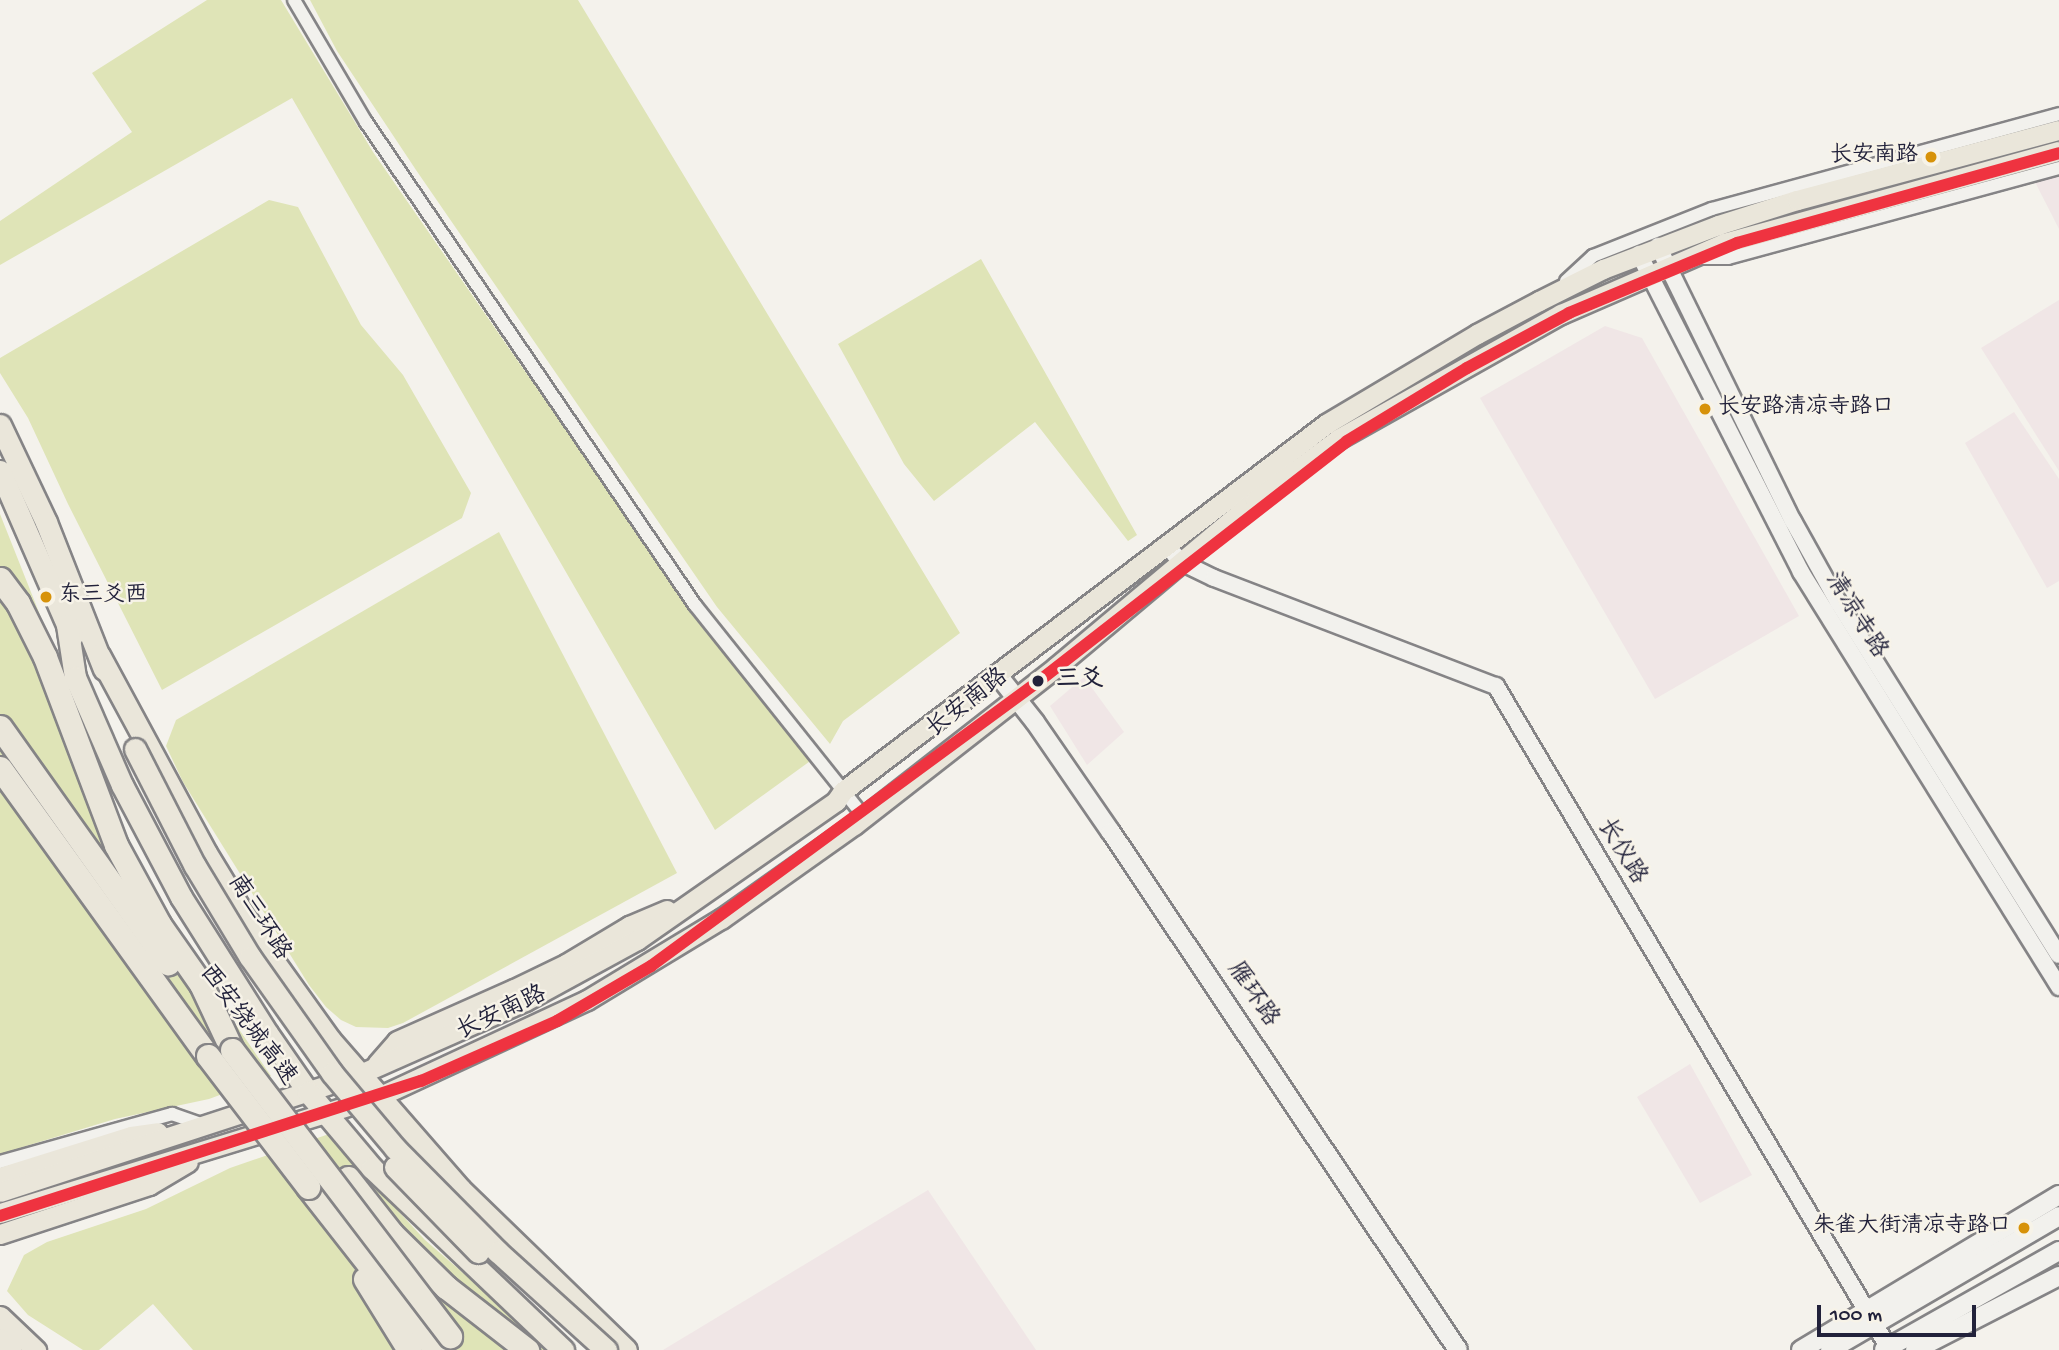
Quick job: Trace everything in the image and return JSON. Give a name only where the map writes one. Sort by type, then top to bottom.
[{"type":"highway","name":"南三环路","points":[[0,425],[46,522],[99,655],[129,752],[250,957],[332,1073],[395,1148],[498,1252],[606,1350]]},
{"type":"highway","name":"南三环路","points":[[0,471],[67,625],[129,752],[176,859],[227,946],[274,1018],[310,1066],[431,1206],[584,1350]]},
{"type":"highway","points":[[0,579],[18,603],[45,657],[116,845],[159,924],[201,985],[232,1049]]},
{"type":"highway","points":[[67,625],[75,677],[122,785],[181,897],[308,1092],[372,1168],[564,1350]]},
{"type":"highway","points":[[99,655],[206,853],[291,986],[367,1071],[378,1097],[460,1189],[553,1283],[626,1350]]},
{"type":"highway","name":"西安绕城高速","points":[[0,727],[91,859],[461,1350]]},
{"type":"highway","name":"西安绕城高速","points":[[0,768],[112,928],[308,1187],[436,1350]]},
{"type":"highway","points":[[0,776],[19,796]]},
{"type":"highway","points":[[263,1090],[324,1147],[392,1234],[446,1287],[527,1350]]},
{"type":"highway","points":[[308,1187],[409,1350]]},
{"type":"main road","name":"长安南路","points":[[0,1192],[208,1126],[367,1071],[525,1001],[637,940],[684,904],[836,800],[843,791],[1167,547],[1325,424],[1477,334],[1552,295],[1658,246],[1797,200],[2059,130]]},
{"type":"main road","name":"长安南路","points":[[0,1213],[378,1097],[586,1000],[720,919],[864,817],[1183,563],[1255,500],[1358,427],[1561,314],[1724,243],[2059,151]]},
{"type":"main road","name":"雁环路","points":[[993,677],[1111,832],[1458,1350]]},
{"type":"main road","name":"雁环路","points":[[1011,701],[1311,1140],[1447,1350]]},
{"type":"main road","points":[[0,1177],[131,1136],[208,1126]]},
{"type":"main road","points":[[0,1234],[149,1185],[218,1145]]},
{"type":"main road","points":[[1830,1350],[1872,1318],[2059,1195]]},
{"type":"main road","points":[[1801,1350],[1872,1318],[2059,1216]]},
{"type":"main road","points":[[1887,1349],[2059,1251]]},
{"type":"main road","points":[[1915,1350],[2059,1276]]},
{"type":"main road","points":[[0,1315],[36,1350]]},
{"type":"main road","points":[[0,1338],[12,1350]]},
{"type":"street","points":[[294,0],[366,122],[688,595],[864,817]]},
{"type":"street","points":[[1552,295],[1593,256],[1676,222],[1944,144],[2059,114]]},
{"type":"street","points":[[1944,144],[1973,153]]},
{"type":"street","points":[[1689,258],[1728,258],[2059,168]]},
{"type":"street","name":"清凉寺路","points":[[1658,246],[1793,522],[1838,603],[2059,955]]},
{"type":"street","name":"清凉寺路","points":[[1639,254],[1801,572],[2059,987]]},
{"type":"street","name":"长仪路","points":[[1167,547],[1183,563],[1214,578],[1496,686],[1872,1318],[1887,1349]]},
{"type":"street","points":[[0,1162],[172,1114],[208,1126]]},
{"type":"shaded area","points":[[2059,173],[2059,229],[2034,180]]},
{"type":"shaded area","points":[[2059,300],[2059,471],[1981,348]]},
{"type":"shaded area","points":[[1605,326],[1642,338],[1799,616],[1655,699],[1480,398]]},
{"type":"shaded area","points":[[2014,412],[2059,479],[2059,581],[2047,588],[1965,443]]},
{"type":"shaded area","points":[[1084,677],[1124,732],[1087,765],[1050,706]]},
{"type":"shaded area","points":[[1690,1064],[1752,1175],[1700,1203],[1637,1097]]},
{"type":"shaded area","points":[[928,1190],[1036,1350],[663,1350]]},
{"type":"green space","points":[[207,0],[281,0],[373,152],[705,631],[813,759],[715,830],[292,98],[0,265],[0,221],[132,132],[92,73]]},
{"type":"green space","points":[[310,0],[578,0],[960,633],[843,721],[830,744],[717,607],[416,170],[337,51]]},
{"type":"green space","points":[[269,200],[298,207],[361,325],[403,375],[471,493],[462,518],[162,690],[68,504],[28,418],[0,373],[0,358]]},
{"type":"green space","points":[[981,259],[1137,535],[1128,541],[1035,422],[934,501],[904,464],[838,344]]},
{"type":"green space","points":[[0,514],[134,852],[221,1003],[271,1076],[209,1099],[115,1119],[0,1154]]},
{"type":"green space","points":[[499,532],[677,873],[403,1023],[388,1028],[356,1027],[341,1020],[326,1007],[309,985],[183,782],[166,746],[176,720]]},
{"type":"green space","points":[[332,1133],[363,1173],[425,1240],[552,1350],[193,1350],[153,1304],[99,1350],[83,1350],[28,1315],[7,1291],[24,1255],[47,1242],[146,1209],[230,1168]]},
{"type":"transit line","points":[[0,1216],[421,1081],[557,1021],[651,966],[1039,681],[1347,441],[1467,368],[1569,313],[1737,243],[2059,153]]},
{"type":"place","name":"长安南路","points":[[1931,157]]},
{"type":"place","name":"长安路清凉寺路口","points":[[1705,409]]},
{"type":"place","name":"东三爻西","points":[[46,597]]},
{"type":"place","name":"三爻","points":[[1038,681]]},
{"type":"place","name":"朱雀大街清凉寺路口","points":[[2024,1228]]}]
